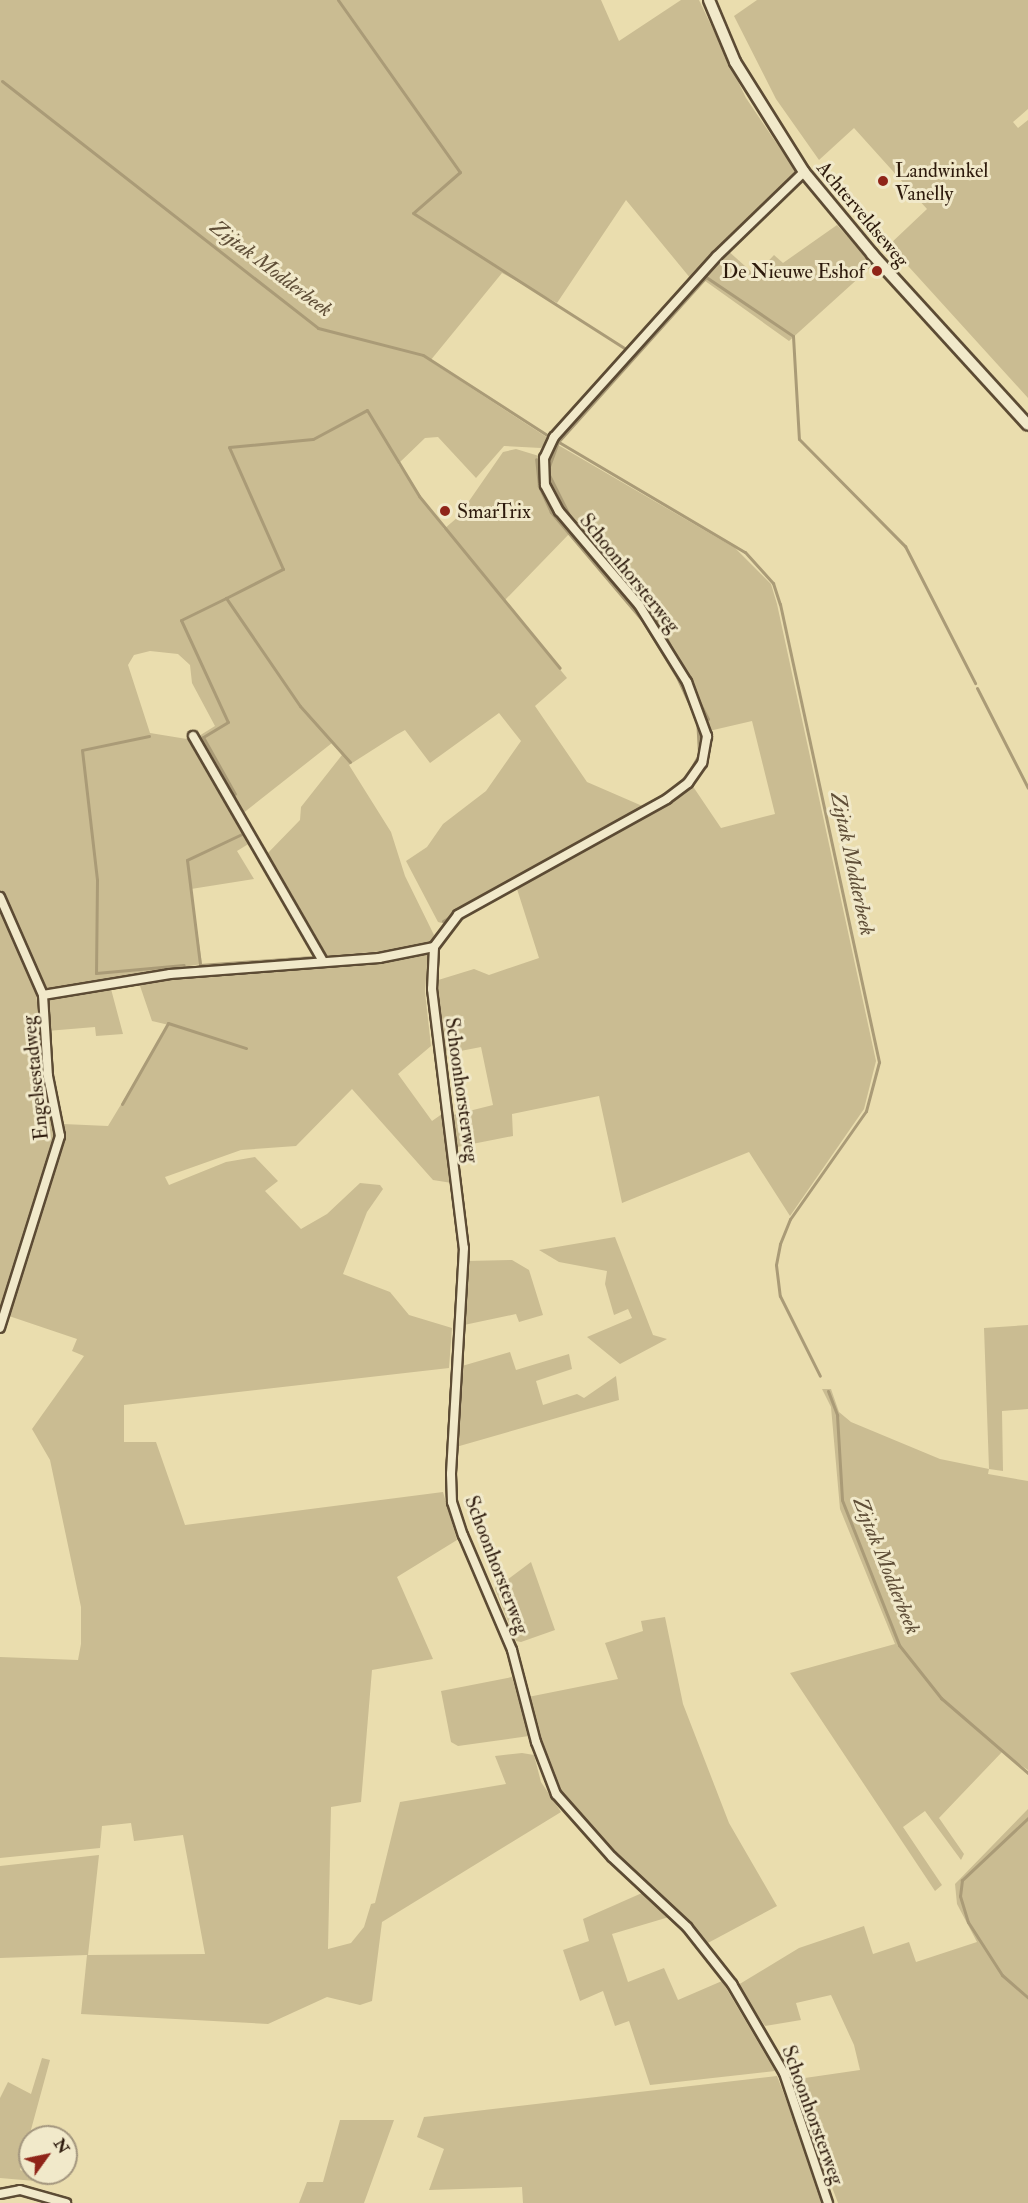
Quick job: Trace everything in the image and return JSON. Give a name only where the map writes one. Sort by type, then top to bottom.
[{"type":"street","name":"Achterveldseweg","points":[[709,0],[735,62],[804,172],[864,246],[1028,425]]},
{"type":"street","name":"Schoonhorsterweg","points":[[804,172],[717,256],[554,437],[544,458],[545,485],[559,511],[639,605],[694,695],[707,736],[702,763],[688,783],[667,799],[458,915],[434,947],[432,989],[464,1248],[452,1502],[512,1650],[536,1742],[556,1794],[612,1857],[687,1927],[732,1984],[784,2073],[828,2203]]},
{"type":"street","points":[[193,736],[322,959]]},
{"type":"street","name":"Engelsestadweg","points":[[0,897],[43,995],[58,1150],[0,1328]]},
{"type":"street","name":"Engelsestadweg","points":[[43,995],[170,974],[322,959],[386,957],[434,947]]},
{"type":"street","points":[[0,2194],[20,2190],[66,2203]]},
{"type":"shaded area","points":[[0,0],[601,0],[619,41],[681,0],[699,0],[746,98],[796,172],[691,279],[626,200],[557,303],[502,273],[430,361],[548,438],[541,448],[504,446],[476,478],[438,437],[425,438],[398,464],[444,529],[458,517],[503,452],[516,449],[539,456],[549,500],[571,532],[504,601],[567,678],[535,706],[587,782],[647,808],[446,924],[438,922],[406,861],[427,847],[443,824],[486,791],[521,741],[499,713],[430,763],[405,730],[396,735],[349,765],[391,832],[405,876],[434,935],[431,943],[408,949],[326,956],[265,856],[300,820],[301,807],[342,755],[332,743],[242,814],[199,736],[215,726],[192,683],[190,665],[178,654],[150,651],[134,655],[128,665],[150,733],[193,740],[250,843],[237,851],[254,879],[191,889],[202,964],[43,989],[0,893]]},
{"type":"shaded area","points":[[757,0],[1028,0],[1028,109],[1013,122],[1018,128],[1028,120],[1028,398],[889,245],[927,209],[854,128],[819,160],[776,99],[734,16]]},
{"type":"shaded area","points":[[837,225],[873,265],[789,341],[701,278],[726,249],[755,275],[774,255],[783,263]]},
{"type":"shaded area","points":[[553,442],[735,548],[771,584],[876,1061],[864,1109],[790,1216],[749,1152],[622,1203],[599,1096],[512,1114],[513,1136],[457,1147],[453,1115],[493,1105],[481,1047],[445,1054],[435,981],[474,969],[489,975],[539,958],[517,889],[692,785],[721,828],[775,814],[752,721],[709,731],[668,641],[562,512],[548,481],[546,460]]},
{"type":"shaded area","points":[[0,910],[36,991],[44,1083],[57,1142],[0,1313]]},
{"type":"shaded area","points":[[428,952],[425,992],[431,1046],[398,1074],[432,1121],[442,1114],[452,1183],[433,1180],[352,1089],[296,1146],[241,1150],[165,1177],[169,1185],[226,1162],[255,1157],[278,1181],[265,1191],[301,1229],[327,1214],[360,1183],[380,1185],[383,1189],[367,1212],[343,1274],[390,1292],[409,1315],[452,1328],[449,1368],[124,1405],[124,1442],[156,1442],[185,1525],[443,1492],[457,1540],[397,1577],[433,1659],[372,1670],[361,1802],[331,1807],[328,1949],[351,1943],[364,1927],[371,1904],[375,1903],[400,1802],[506,1784],[495,1756],[522,1753],[534,1755],[541,1782],[561,1812],[382,1922],[372,2001],[360,2005],[327,1997],[268,2024],[81,2014],[87,1955],[0,1958],[0,1866],[99,1855],[88,1955],[205,1954],[183,1835],[134,1841],[131,1823],[102,1826],[100,1848],[0,1858],[0,1657],[78,1660],[81,1644],[81,1607],[50,1460],[32,1429],[84,1356],[72,1351],[77,1339],[6,1315],[61,1150],[63,1124],[108,1126],[169,1025],[152,1021],[139,983],[395,959]]},
{"type":"shaded area","points":[[111,989],[123,1034],[96,1036],[95,1027],[47,1031],[45,1001],[50,997]]},
{"type":"shaded area","points":[[615,1237],[653,1335],[667,1339],[620,1364],[587,1337],[632,1318],[628,1309],[614,1315],[605,1284],[607,1271],[559,1262],[539,1250]]},
{"type":"shaded area","points":[[512,1260],[529,1270],[543,1315],[519,1322],[516,1314],[464,1325],[467,1261]]},
{"type":"shaded area","points":[[1028,1325],[1028,1409],[1002,1411],[1003,1471],[989,1469],[984,1328]]},
{"type":"shaded area","points":[[510,1352],[516,1370],[569,1354],[572,1369],[536,1381],[543,1405],[577,1394],[584,1398],[616,1376],[619,1400],[456,1447],[462,1366]]},
{"type":"shaded area","points":[[822,1389],[831,1389],[839,1412],[851,1422],[940,1459],[989,1469],[988,1474],[1028,1481],[1028,1770],[1002,1752],[939,1818],[964,1854],[961,1860],[925,1811],[903,1827],[942,1885],[935,1891],[790,1673],[895,1644],[840,1509],[831,1407]]},
{"type":"shaded area","points":[[531,1562],[555,1630],[521,1642],[516,1641],[495,1589],[500,1578],[507,1580]]},
{"type":"shaded area","points":[[665,1617],[683,1704],[729,1823],[777,1906],[706,1944],[617,1858],[558,1792],[546,1767],[528,1697],[618,1679],[605,1643],[643,1631],[641,1621]]},
{"type":"shaded area","points":[[512,1677],[529,1736],[458,1746],[451,1742],[441,1691]]},
{"type":"shaded area","points":[[1028,1809],[1028,2203],[838,2203],[791,2080],[860,2070],[854,2045],[831,1995],[796,2003],[801,2020],[765,2026],[738,1985],[799,1948],[864,1926],[873,1954],[909,1942],[916,1962],[977,1942],[957,1904],[955,1884]]},
{"type":"shaded area","points":[[642,1893],[669,1917],[612,1934],[628,1982],[664,1968],[678,2000],[722,1981],[775,2071],[650,2085],[629,2021],[615,2026],[603,1991],[580,2001],[563,1950],[589,1941],[583,1919]]},
{"type":"shaded area","points":[[42,2058],[50,2060],[32,2125],[18,2125],[18,2180],[0,2178],[0,2098],[8,2082],[31,2094]]},
{"type":"shaded area","points":[[777,2076],[826,2203],[523,2203],[522,2187],[429,2190],[444,2149],[417,2137],[424,2117]]},
{"type":"shaded area","points":[[340,2120],[394,2120],[364,2203],[299,2203],[307,2182],[323,2182]]},
{"type":"waterway","points":[[338,0],[460,172],[413,213],[627,350]]},
{"type":"waterway","name":"Zijtak Modderbeek","points":[[2,81],[318,328],[423,355],[547,435]]},
{"type":"waterway","points":[[548,469],[558,442],[706,277],[793,336],[799,439],[905,546],[975,683]]},
{"type":"waterway","points":[[350,762],[300,706],[226,598],[283,569],[229,447],[313,439],[367,410],[419,496],[560,668]]},
{"type":"waterway","name":"Zijtak Modderbeek","points":[[557,441],[745,552],[773,583],[780,604],[879,1062],[866,1111],[790,1219],[780,1244],[776,1265],[780,1296],[820,1376]]},
{"type":"waterway","points":[[443,921],[668,792],[687,776],[699,754],[697,720],[677,677],[643,621],[551,512],[539,486],[536,459]]},
{"type":"waterway","points":[[549,475],[571,519]]},
{"type":"waterway","points":[[585,536],[658,622],[708,719]]},
{"type":"waterway","points":[[226,598],[181,620],[228,722],[203,737],[235,794]]},
{"type":"waterway","points":[[977,688],[1028,788]]},
{"type":"waterway","points":[[149,736],[82,750],[97,880],[96,973],[184,965]]},
{"type":"waterway","points":[[244,833],[187,860],[200,965],[313,957]]},
{"type":"waterway","points":[[122,1104],[168,1023],[246,1048]]},
{"type":"waterway","name":"Zijtak Modderbeek","points":[[828,1391],[837,1415],[842,1500],[899,1645],[941,1698],[1028,1773]]},
{"type":"waterway","name":"Zijtak Modderbeek","points":[[1028,1818],[962,1880],[960,1896],[968,1922],[1002,1975],[1028,1998]]},
{"type":"place","name":"Landwinkel Vanelly","points":[[883,181]]},
{"type":"place","name":"De Nieuwe Eshof","points":[[877,271]]},
{"type":"place","name":"SmarTrix","points":[[445,511]]}]
